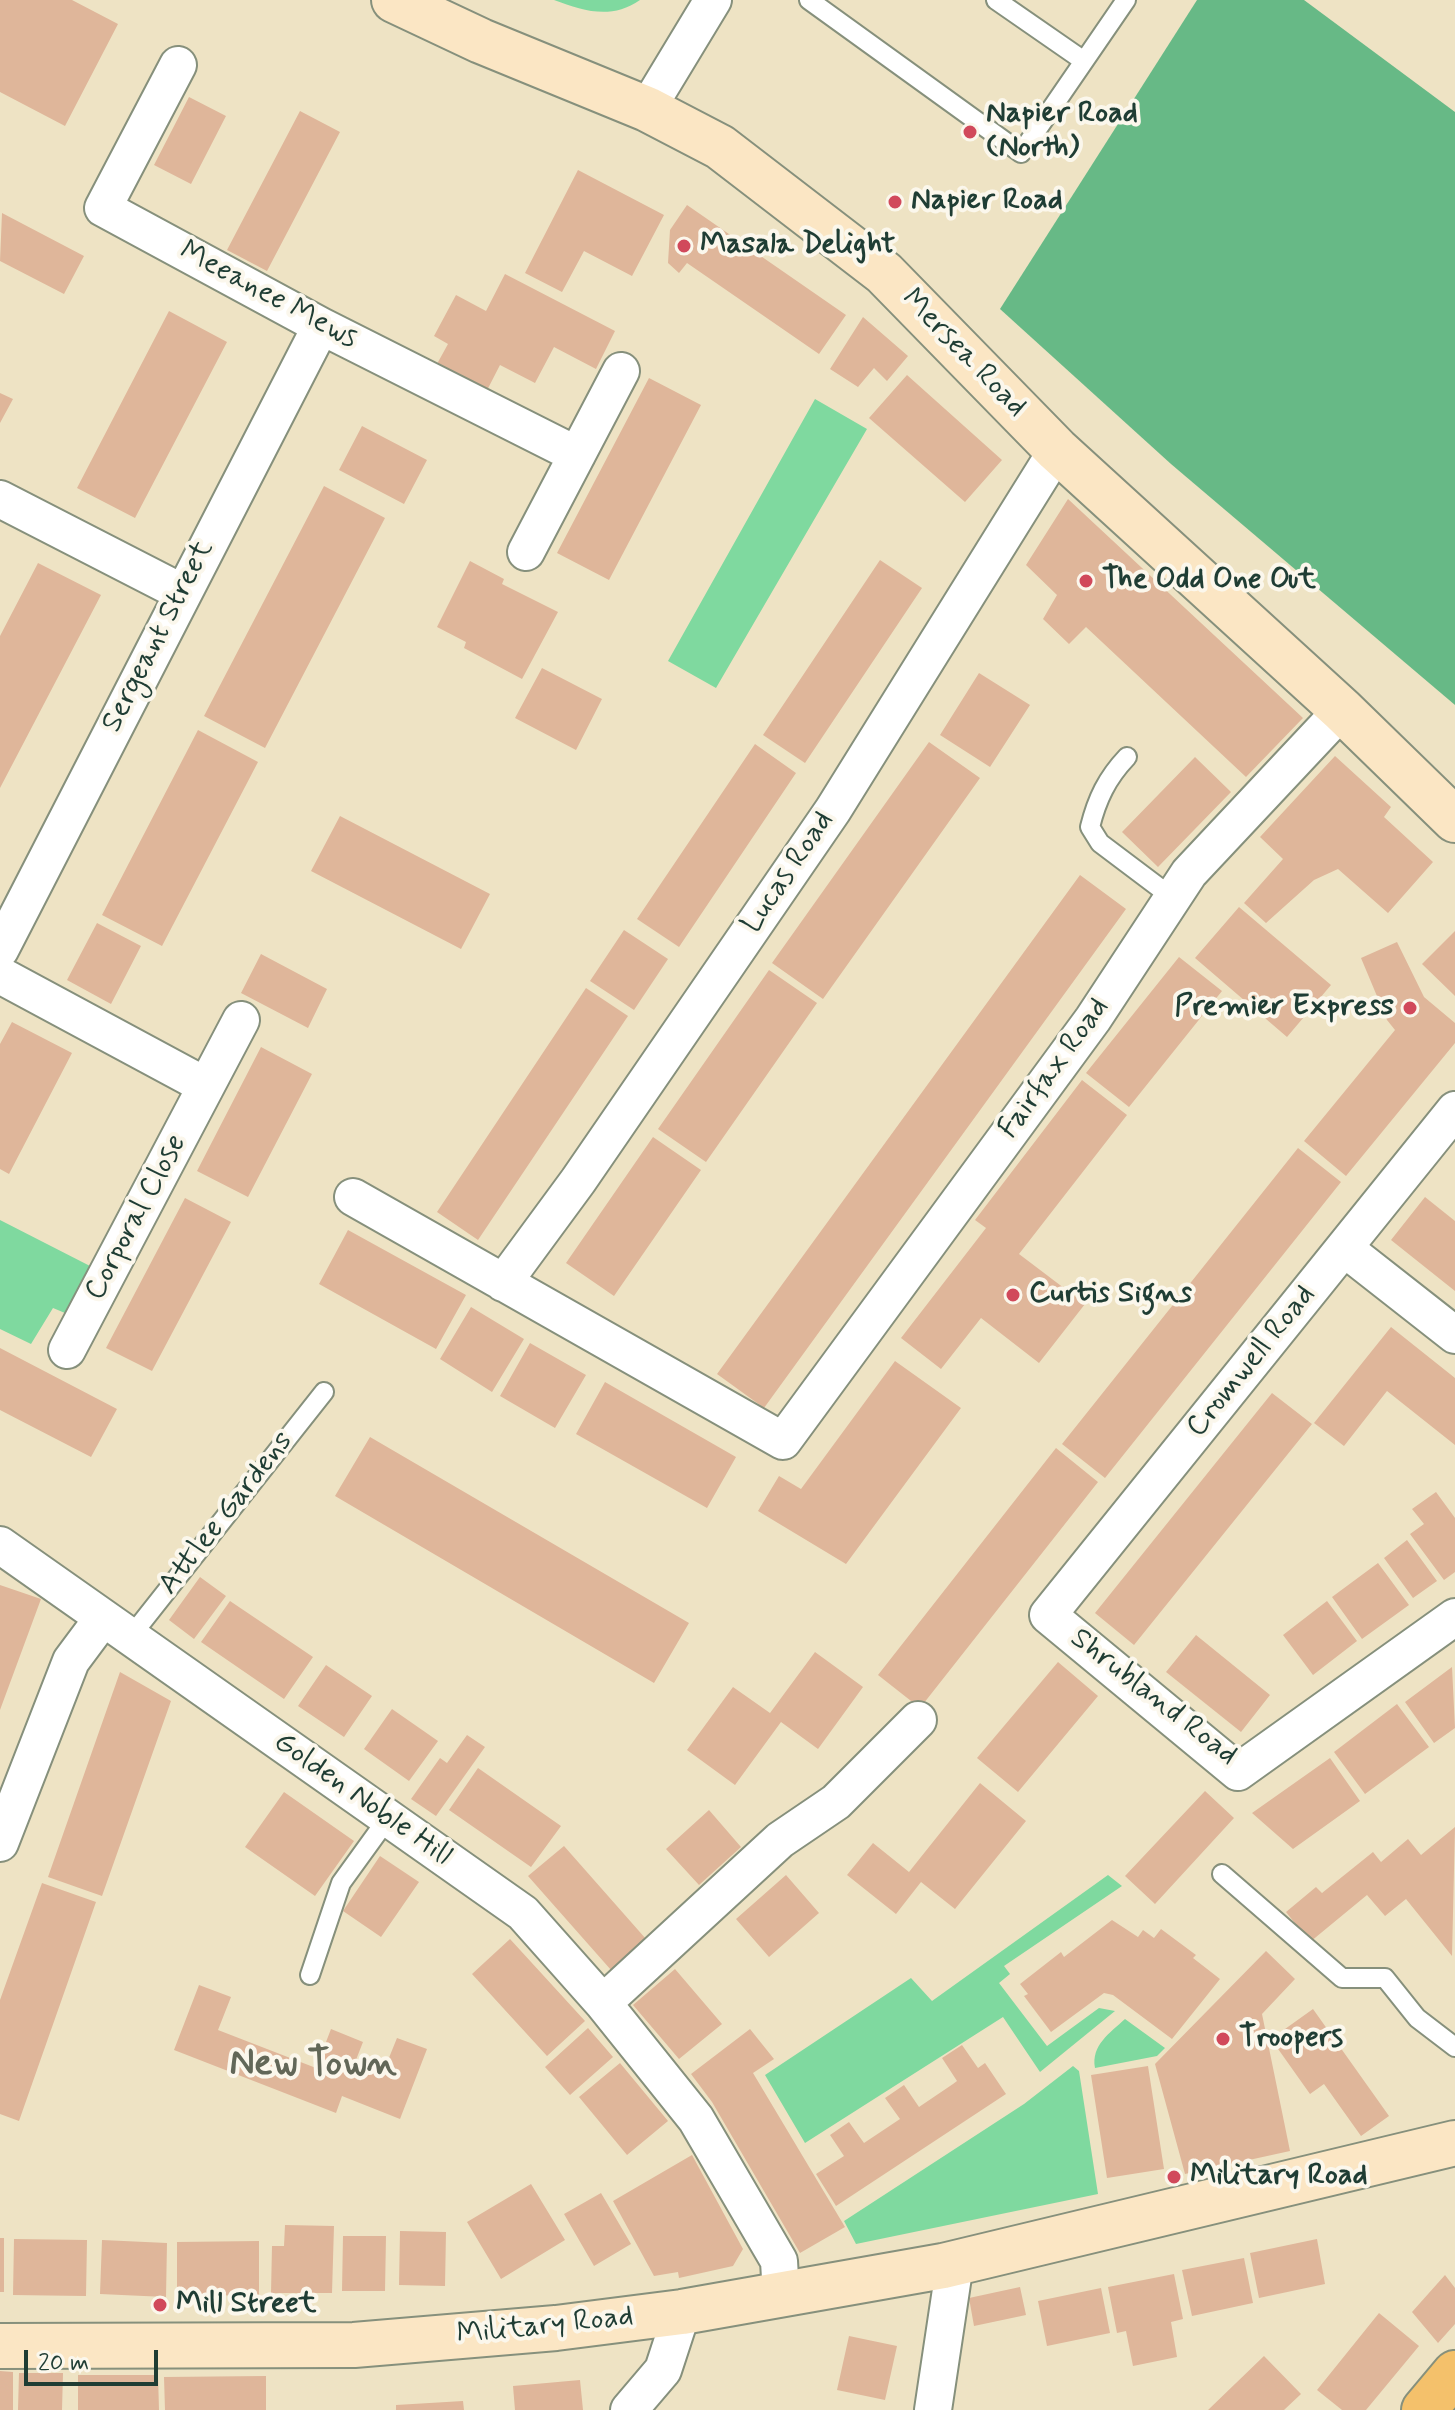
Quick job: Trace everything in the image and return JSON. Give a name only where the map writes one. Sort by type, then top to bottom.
[{"type":"main road","points":[[1424,2410],[1455,2373]]},
{"type":"street","name":"Mersea Road","points":[[394,0],[481,41],[647,109],[720,147],[884,273],[1057,450],[1342,710],[1455,820]]},
{"type":"street","points":[[647,109],[713,0]]},
{"type":"street","name":"Meeanee Mews","points":[[178,65],[103,208],[321,326],[577,455]]},
{"type":"street","name":"Sergeant Street","points":[[0,950],[181,592],[321,326]]},
{"type":"street","points":[[526,552],[621,371]]},
{"type":"street","name":"Lucas Road","points":[[503,1283],[578,1181],[833,810],[1057,450]]},
{"type":"street","points":[[0,499],[181,592]]},
{"type":"street","name":"Fairfax Road","points":[[503,1283],[783,1441],[1093,1019],[1189,873],[1342,710]]},
{"type":"street","points":[[0,975],[206,1086]]},
{"type":"street","name":"Corporal Close","points":[[67,1350],[241,1020]]},
{"type":"street","name":"Cromwell Road","points":[[1048,1615],[1455,1110]]},
{"type":"street","points":[[353,1197],[503,1283]]},
{"type":"street","points":[[1344,1248],[1455,1335]]},
{"type":"street","points":[[0,1545],[117,1627],[71,1661],[0,1843]]},
{"type":"street","name":"Shrubland Road","points":[[1048,1615],[1238,1772],[1455,1617]]},
{"type":"street","name":"Golden Noble Hill","points":[[117,1627],[523,1913],[603,2003],[696,2119],[779,2261],[781,2295]]},
{"type":"street","points":[[603,2003],[780,1840],[836,1802],[918,1720]]},
{"type":"street","name":"Military Road","points":[[0,2346],[354,2345],[556,2328],[682,2312],[955,2263],[1455,2143]]},
{"type":"street","points":[[933,2410],[955,2263]]},
{"type":"street","points":[[629,2410],[663,2370],[682,2312]]},
{"type":"lane","points":[[809,0],[1021,153],[1126,0]]},
{"type":"lane","points":[[996,0],[1084,61]]},
{"type":"lane","points":[[1127,757],[1111,774],[1097,801],[1090,827],[1100,843],[1173,898]]},
{"type":"lane","name":"Attlee Gardens","points":[[117,1627],[324,1392]]},
{"type":"lane","points":[[310,1975],[341,1883],[388,1818]]},
{"type":"lane","points":[[1222,1874],[1342,1978],[1385,1978],[1417,2018],[1455,2047]]},
{"type":"green space","points":[[554,0],[640,0],[619,10],[597,12]]},
{"type":"green space","points":[[1197,0],[1304,0],[1455,112],[1455,705],[1171,464],[1000,309]]},
{"type":"green space","points":[[815,399],[867,429],[716,688],[668,661]]},
{"type":"green space","points":[[0,1220],[90,1266],[65,1313],[53,1308],[31,1344],[0,1329]]},
{"type":"green space","points":[[1108,1875],[1122,1886],[1004,1966],[1010,1974],[999,1983],[1047,2046],[1099,2008],[1115,2011],[1040,2072],[1003,2017],[805,2143],[765,2075],[911,1978],[932,2001]]},
{"type":"green space","points":[[1125,2019],[1165,2048],[1157,2056],[1095,2068],[1099,2046]]},
{"type":"green space","points":[[1073,2066],[1079,2071],[1098,2194],[856,2244],[844,2221],[1024,2104]]},
{"type":"building","points":[[0,0],[72,0],[118,24],[65,126],[0,92]]},
{"type":"building","points":[[189,97],[226,116],[191,184],[154,165]]},
{"type":"building","points":[[300,111],[340,132],[267,271],[227,250]]},
{"type":"building","points":[[578,170],[664,215],[632,276],[584,251],[562,292],[525,273]]},
{"type":"building","points":[[687,205],[846,315],[819,354],[687,263],[679,273],[668,263],[670,230]]},
{"type":"building","points":[[2,213],[84,256],[64,294],[0,261]]},
{"type":"building","points":[[505,274],[615,331],[596,369],[554,347],[535,383],[500,365],[482,400],[432,373],[448,344],[434,336],[456,295],[486,311]]},
{"type":"building","points":[[169,311],[227,342],[135,518],[77,488]]},
{"type":"building","points":[[863,317],[908,356],[887,381],[874,368],[858,387],[830,369]]},
{"type":"building","points":[[907,375],[1002,460],[965,502],[869,418]]},
{"type":"building","points":[[649,378],[701,405],[609,580],[557,553]]},
{"type":"building","points":[[0,393],[13,399],[0,423]]},
{"type":"building","points":[[362,426],[427,460],[404,504],[339,470]]},
{"type":"building","points":[[324,486],[385,518],[265,748],[204,716]]},
{"type":"building","points":[[1068,499],[1303,718],[1246,777],[1086,627],[1069,644],[1043,619],[1057,595],[1026,565]]},
{"type":"building","points":[[880,560],[922,588],[805,763],[763,735]]},
{"type":"building","points":[[470,561],[504,579],[502,584],[558,612],[522,679],[464,648],[466,642],[437,627]]},
{"type":"building","points":[[38,563],[101,595],[0,788],[0,636]]},
{"type":"building","points":[[542,668],[602,699],[576,750],[515,718]]},
{"type":"building","points":[[979,673],[1030,705],[990,767],[940,735]]},
{"type":"building","points":[[198,730],[258,762],[162,946],[102,915]]},
{"type":"building","points":[[929,742],[980,778],[823,999],[772,963]]},
{"type":"building","points":[[755,744],[796,773],[679,947],[637,919]]},
{"type":"building","points":[[1335,756],[1391,807],[1384,817],[1433,862],[1388,913],[1338,869],[1314,880],[1266,923],[1244,903],[1283,859],[1260,837]]},
{"type":"building","points":[[1195,757],[1231,792],[1158,867],[1122,832]]},
{"type":"building","points":[[340,816],[490,894],[461,949],[311,871]]},
{"type":"building","points":[[1080,875],[1126,909],[764,1408],[717,1374]]},
{"type":"building","points":[[1239,907],[1331,985],[1287,1037],[1195,958]]},
{"type":"building","points":[[97,923],[141,946],[111,1004],[67,980]]},
{"type":"building","points":[[624,930],[668,959],[634,1010],[590,981]]},
{"type":"building","points":[[1455,931],[1455,996],[1422,964]]},
{"type":"building","points":[[1397,942],[1424,997],[1455,1023],[1455,1043],[1346,1176],[1304,1141],[1395,1030],[1387,1020],[1361,958]]},
{"type":"building","points":[[261,954],[327,989],[308,1028],[241,993]]},
{"type":"building","points":[[1179,957],[1222,991],[1129,1107],[1086,1073]]},
{"type":"building","points":[[769,970],[817,1003],[706,1162],[658,1129]]},
{"type":"building","points":[[586,988],[628,1016],[478,1240],[437,1212]]},
{"type":"building","points":[[12,1022],[72,1053],[9,1174],[0,1169],[0,1044]]},
{"type":"building","points":[[261,1047],[312,1074],[248,1197],[197,1171]]},
{"type":"building","points":[[1082,1080],[1127,1115],[1019,1254],[1085,1304],[1039,1363],[981,1318],[941,1369],[901,1338],[986,1228],[975,1220]]},
{"type":"building","points":[[653,1137],[701,1170],[614,1296],[566,1263]]},
{"type":"building","points":[[1298,1148],[1341,1182],[1105,1478],[1062,1444]]},
{"type":"building","points":[[1425,1197],[1455,1221],[1455,1291],[1391,1240]]},
{"type":"building","points":[[185,1198],[231,1222],[152,1371],[106,1348]]},
{"type":"building","points":[[348,1230],[466,1295],[436,1349],[319,1284]]},
{"type":"building","points":[[471,1307],[524,1339],[492,1392],[440,1359]]},
{"type":"building","points":[[1391,1327],[1455,1378],[1455,1445],[1387,1391],[1344,1446],[1314,1423]]},
{"type":"building","points":[[530,1343],[586,1375],[555,1428],[500,1396]]},
{"type":"building","points":[[0,1348],[117,1409],[91,1457],[0,1410]]},
{"type":"building","points":[[895,1361],[961,1408],[846,1564],[758,1511],[779,1476],[801,1489]]},
{"type":"building","points":[[605,1382],[736,1457],[707,1508],[576,1434]]},
{"type":"building","points":[[1272,1393],[1312,1424],[1134,1645],[1095,1613]]},
{"type":"building","points":[[370,1437],[689,1623],[654,1683],[335,1496]]},
{"type":"building","points":[[1056,1448],[1098,1482],[920,1708],[878,1675]]},
{"type":"building","points":[[1436,1492],[1455,1518],[1455,1572],[1444,1580],[1410,1534],[1424,1524],[1412,1509]]},
{"type":"building","points":[[1407,1540],[1437,1581],[1413,1598],[1384,1558]]},
{"type":"building","points":[[1378,1563],[1409,1605],[1362,1639],[1332,1597]]},
{"type":"building","points":[[200,1577],[226,1596],[194,1639],[169,1620]]},
{"type":"building","points":[[0,1585],[41,1599],[0,1710]]},
{"type":"building","points":[[230,1601],[313,1657],[284,1699],[201,1642]]},
{"type":"building","points":[[1327,1601],[1357,1641],[1313,1675],[1283,1635]]},
{"type":"building","points":[[1196,1635],[1270,1695],[1241,1732],[1166,1672]]},
{"type":"building","points":[[815,1652],[863,1687],[818,1749],[781,1722],[735,1785],[687,1750],[733,1687],[770,1713]]},
{"type":"building","points":[[1058,1662],[1098,1696],[1018,1792],[977,1758]]},
{"type":"building","points":[[326,1665],[372,1696],[344,1737],[298,1706]]},
{"type":"building","points":[[1452,1667],[1455,1728],[1434,1743],[1405,1702]]},
{"type":"building","points":[[120,1672],[171,1701],[102,1896],[48,1877]]},
{"type":"building","points":[[1397,1704],[1429,1747],[1365,1794],[1334,1752]]},
{"type":"building","points":[[392,1709],[438,1741],[409,1781],[364,1749]]},
{"type":"building","points":[[467,1735],[485,1747],[436,1816],[411,1799],[440,1758],[447,1763]]},
{"type":"building","points":[[1330,1758],[1360,1801],[1293,1849],[1252,1813]]},
{"type":"building","points":[[478,1768],[561,1826],[531,1867],[449,1810]]},
{"type":"building","points":[[980,1783],[1026,1821],[955,1909],[921,1882],[896,1914],[847,1875],[873,1843],[909,1872]]},
{"type":"building","points":[[1205,1791],[1234,1818],[1155,1904],[1125,1876]]},
{"type":"building","points":[[284,1792],[354,1841],[315,1896],[245,1847]]},
{"type":"building","points":[[709,1810],[741,1847],[699,1885],[666,1849]]},
{"type":"building","points":[[1455,1827],[1452,1956],[1406,1899],[1385,1916],[1367,1895],[1310,1942],[1286,1912],[1316,1887],[1322,1893],[1373,1852],[1381,1862],[1408,1839],[1421,1855]]},
{"type":"building","points":[[564,1846],[646,1939],[611,1970],[528,1876]]},
{"type":"building","points":[[380,1856],[419,1882],[381,1937],[343,1911]]},
{"type":"building","points":[[786,1875],[819,1913],[769,1957],[736,1919]]},
{"type":"building","points":[[42,1883],[96,1902],[19,2121],[0,2114],[0,2000]]},
{"type":"building","points":[[1112,1920],[1138,1937],[1143,1930],[1154,1938],[1161,1929],[1196,1955],[1193,1958],[1220,1979],[1172,2039],[1113,1995],[1104,1993],[1051,2032],[1024,1996],[1028,1994],[1020,1984],[1061,1952],[1064,1957]]},
{"type":"building","points":[[510,1939],[585,2021],[547,2056],[472,1974]]},
{"type":"building","name":"Troopers","points":[[1266,1951],[1295,1979],[1262,2014],[1290,2151],[1185,2174],[1155,2064]]},
{"type":"building","points":[[675,1969],[722,2024],[679,2059],[633,2005]]},
{"type":"building","points":[[199,1985],[231,1997],[218,2030],[316,2068],[331,2029],[363,2042],[354,2065],[382,2075],[397,2038],[427,2049],[400,2119],[342,2096],[336,2113],[174,2050]]},
{"type":"building","points":[[1313,2009],[1389,2116],[1361,2136],[1324,2084],[1310,2094],[1271,2039]]},
{"type":"building","points":[[588,2028],[613,2057],[570,2095],[545,2067]]},
{"type":"building","points":[[750,2029],[774,2059],[753,2073],[845,2227],[800,2253],[712,2102],[691,2074]]},
{"type":"building","points":[[962,2045],[978,2068],[985,2063],[1006,2094],[836,2206],[816,2174],[844,2156],[830,2135],[849,2122],[864,2143],[900,2119],[885,2098],[904,2085],[919,2107],[953,2084],[957,2081],[942,2058]]},
{"type":"building","points":[[620,2063],[668,2121],[627,2155],[579,2097]]},
{"type":"building","points":[[1148,2066],[1164,2169],[1107,2178],[1091,2075]]},
{"type":"building","points":[[692,2155],[743,2249],[733,2266],[679,2278],[678,2272],[654,2276],[613,2201]]},
{"type":"building","points":[[531,2184],[565,2240],[501,2279],[467,2222]]},
{"type":"building","points":[[601,2193],[631,2244],[594,2266],[564,2214]]},
{"type":"building","points":[[285,2225],[334,2226],[332,2293],[271,2293],[272,2246],[284,2246]]},
{"type":"building","points":[[400,2231],[446,2232],[445,2286],[399,2285]]},
{"type":"building","points":[[343,2236],[386,2236],[385,2291],[342,2291]]},
{"type":"building","points":[[0,2238],[4,2238],[4,2292],[0,2292]]},
{"type":"building","points":[[14,2239],[87,2240],[86,2296],[13,2295]]},
{"type":"building","points":[[1317,2239],[1325,2284],[1259,2298],[1250,2253]]},
{"type":"building","points":[[102,2240],[167,2243],[166,2297],[100,2294]]},
{"type":"building","points":[[259,2241],[259,2295],[177,2296],[177,2242]]},
{"type":"building","points":[[1244,2258],[1253,2303],[1192,2316],[1182,2270]]},
{"type":"building","points":[[1174,2274],[1183,2319],[1171,2322],[1177,2357],[1133,2366],[1126,2331],[1117,2333],[1108,2287]]},
{"type":"building","points":[[1445,2275],[1455,2288],[1455,2324],[1438,2343],[1412,2312]]},
{"type":"building","points":[[1020,2287],[1026,2315],[974,2326],[969,2298]]},
{"type":"building","points":[[1101,2288],[1110,2333],[1047,2346],[1038,2301]]},
{"type":"building","points":[[1379,2313],[1419,2346],[1366,2410],[1342,2410],[1317,2390]]},
{"type":"building","points":[[849,2336],[897,2346],[885,2400],[837,2390]]},
{"type":"building","points":[[1264,2356],[1301,2394],[1284,2410],[1208,2410]]},
{"type":"building","points":[[0,2371],[13,2372],[13,2410],[0,2410]]},
{"type":"building","points":[[19,2373],[63,2373],[62,2410],[18,2410]]},
{"type":"building","points":[[78,2375],[158,2375],[159,2410],[78,2410]]},
{"type":"building","points":[[266,2376],[266,2410],[165,2410],[164,2377]]},
{"type":"building","points":[[580,2380],[583,2410],[515,2410],[513,2386]]},
{"type":"building","points":[[463,2401],[464,2410],[396,2410],[396,2405]]},
{"type":"place","name":"Napier Road (North)","points":[[970,132]]},
{"type":"place","name":"Napier Road","points":[[895,202]]},
{"type":"place","name":"Masala Delight","points":[[684,246]]},
{"type":"place","name":"The Odd One Out","points":[[1086,581]]},
{"type":"place","name":"Premier Express","points":[[1410,1008]]},
{"type":"place","name":"Curtis Signs","points":[[1013,1295]]},
{"type":"place","name":"Troopers","points":[[1223,2039]]},
{"type":"place","name":"Military Road","points":[[1174,2177]]},
{"type":"place","name":"Mill Street","points":[[160,2305]]},
{"type":"district","name":"New Town","points":[[313,2066]]}]
